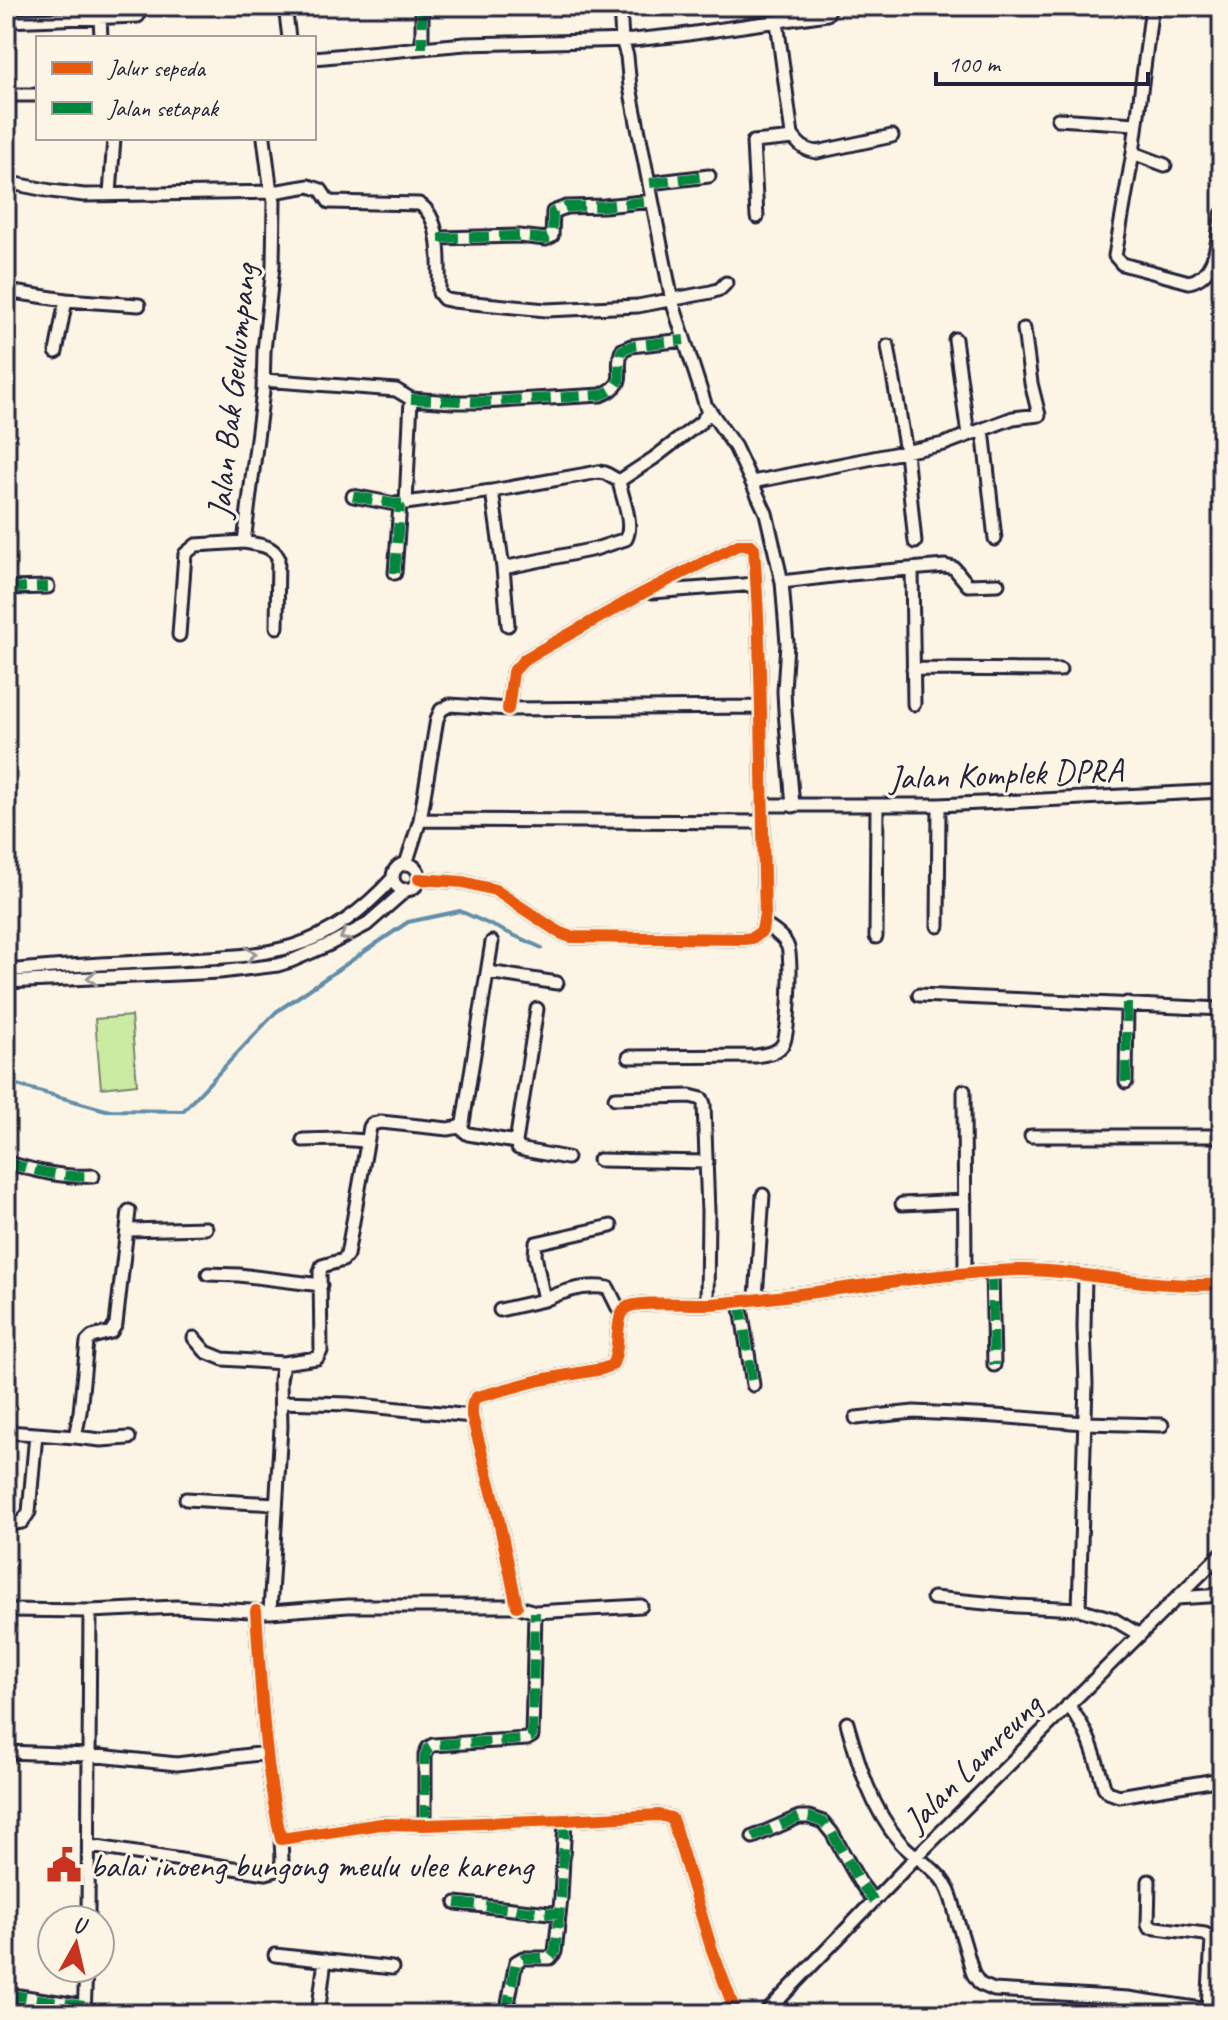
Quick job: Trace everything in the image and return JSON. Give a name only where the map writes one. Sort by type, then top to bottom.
[{"type":"street","points":[[285,6],[289,36]]},
{"type":"street","points":[[422,6],[422,48]]},
{"type":"street","points":[[620,6],[630,87],[672,301],[708,408],[735,447],[766,513],[782,582],[787,643],[784,701],[793,806]]},
{"type":"street","points":[[316,58],[422,48],[681,35],[827,14],[831,6]]},
{"type":"street","points":[[1152,6],[1133,153],[1115,252],[1117,260],[1189,282],[1200,279],[1213,261],[1222,214]]},
{"type":"street","points":[[6,21],[138,16]]},
{"type":"street","points":[[100,17],[101,36]]},
{"type":"street","points":[[777,22],[792,135],[799,145],[817,152],[892,136]]},
{"type":"street","points":[[6,95],[36,95]]},
{"type":"street","points":[[1058,119],[1136,124]]},
{"type":"street","points":[[757,217],[753,142],[794,138]]},
{"type":"street","points":[[110,194],[114,140]]},
{"type":"street","name":"Jalan Bak Geulumpang","points":[[264,140],[274,201],[273,266],[244,542],[269,547],[278,557],[277,627]]},
{"type":"street","points":[[1133,153],[1165,165]]},
{"type":"street","points":[[650,183],[709,176]]},
{"type":"street","points":[[6,182],[68,193],[110,194],[273,192],[309,186],[321,190],[329,202],[419,204],[427,209],[439,238],[439,293],[444,299],[546,310],[638,306],[711,292],[726,283]]},
{"type":"street","points":[[439,238],[519,236],[546,239],[552,236],[553,212],[566,207],[652,201]]},
{"type":"street","points":[[6,291],[66,300],[139,305]]},
{"type":"street","points":[[56,352],[66,300]]},
{"type":"street","points":[[752,482],[944,444],[1013,418],[1039,415],[1024,329]]},
{"type":"street","points":[[955,339],[968,435]]},
{"type":"street","points":[[263,380],[396,390],[411,399],[483,402],[601,395],[613,390],[620,380],[619,356],[622,350],[631,346],[684,340]]},
{"type":"street","points":[[888,346],[906,452],[915,542]]},
{"type":"street","points":[[395,573],[411,399]]},
{"type":"street","points":[[619,481],[701,422],[708,408]]},
{"type":"street","points":[[983,429],[995,539]]},
{"type":"street","points":[[353,496],[403,504],[598,472],[619,481],[629,525],[626,539],[595,549],[503,568]]},
{"type":"street","points":[[492,491],[508,625]]},
{"type":"street","points":[[179,635],[185,554],[196,545],[244,542]]},
{"type":"street","points":[[419,879],[463,882],[495,890],[571,937],[744,939],[758,935],[764,924],[761,707],[754,548],[751,545],[742,544],[643,593],[525,659],[513,672],[508,709]]},
{"type":"street","points":[[782,582],[945,566],[954,568],[968,585],[998,584]]},
{"type":"street","points":[[912,569],[914,704]]},
{"type":"street","points":[[643,593],[756,584]]},
{"type":"street","points":[[6,588],[48,587]]},
{"type":"street","points":[[913,669],[1060,670]]},
{"type":"street","points":[[6,971],[272,951],[295,945],[347,920],[393,878],[395,870],[406,864],[420,820],[437,719],[441,710],[450,705],[508,709],[761,707]]},
{"type":"street","name":"Jalan Komplek DPRA","points":[[762,805],[939,805],[1222,791]]},
{"type":"street","points":[[938,926],[939,805]]},
{"type":"street","points":[[876,937],[877,806]]},
{"type":"street","points":[[420,820],[762,822]]},
{"type":"street","points":[[6,982],[220,972],[291,961],[366,925],[407,889],[415,886],[419,879],[417,870],[406,864]]},
{"type":"street","points":[[393,878],[396,885],[407,889]]},
{"type":"street","points":[[629,1057],[756,1056],[780,1048],[786,1036],[790,953],[787,944],[764,924]]},
{"type":"street","points":[[459,1127],[464,1117],[492,942]]},
{"type":"street","points":[[217,957],[220,972]]},
{"type":"street","points":[[52,967],[52,980]]},
{"type":"street","points":[[488,972],[557,983]]},
{"type":"street","points":[[919,995],[1222,1009]]},
{"type":"street","points":[[1126,1082],[1127,1003]]},
{"type":"street","points":[[537,1009],[516,1142],[518,1148],[524,1150],[567,1158]]},
{"type":"street","points":[[964,1091],[965,1273]]},
{"type":"street","points":[[615,1098],[690,1096],[702,1099],[707,1162],[707,1304]]},
{"type":"street","points":[[194,1338],[206,1352],[223,1359],[283,1363],[317,1358],[321,1344],[321,1267],[343,1260],[347,1255],[366,1141],[370,1127],[376,1122],[448,1129],[459,1127],[468,1134],[516,1142]]},
{"type":"street","points":[[1031,1136],[1222,1136]]},
{"type":"street","points":[[303,1140],[366,1141]]},
{"type":"street","points":[[599,1160],[707,1162]]},
{"type":"street","points":[[6,1162],[50,1174],[93,1176]]},
{"type":"street","points":[[756,1298],[763,1195]]},
{"type":"street","points":[[902,1204],[965,1201]]},
{"type":"street","points":[[75,1437],[87,1342],[92,1337],[111,1332],[116,1324],[129,1211]]},
{"type":"street","points":[[544,1300],[535,1255],[536,1243],[611,1226]]},
{"type":"street","points":[[127,1230],[206,1228]]},
{"type":"street","points":[[517,1606],[472,1407],[477,1397],[612,1365],[617,1353],[621,1314],[626,1307],[634,1304],[740,1301],[965,1273],[1020,1270],[1177,1284],[1222,1284]]},
{"type":"street","points":[[992,1272],[994,1365]]},
{"type":"street","points":[[208,1274],[321,1285]]},
{"type":"street","points":[[1079,1609],[1085,1275]]},
{"type":"street","points":[[500,1310],[592,1286],[608,1288],[621,1314]]},
{"type":"street","points":[[740,1301],[753,1385]]},
{"type":"street","points":[[270,1612],[283,1363]]},
{"type":"street","points":[[281,1402],[348,1404],[472,1416]]},
{"type":"street","points":[[856,1418],[914,1412],[1162,1425]]},
{"type":"street","points":[[6,1432],[101,1440],[129,1438]]},
{"type":"street","points":[[6,1524],[22,1522],[29,1512],[36,1434]]},
{"type":"street","points":[[186,1499],[276,1504]]},
{"type":"street","name":"Jalan Lamreung","points":[[765,2014],[916,1857],[1222,1553]]},
{"type":"street","points":[[1177,1598],[1222,1595]]},
{"type":"street","points":[[933,1598],[1079,1609],[1113,1619],[1140,1635]]},
{"type":"street","points":[[6,1610],[90,1611],[176,1607],[270,1612],[348,1606],[517,1606],[535,1612],[641,1606]]},
{"type":"street","points":[[88,1904],[90,1611]]},
{"type":"street","points":[[90,1846],[266,1873],[277,1870],[281,1865],[281,1839],[271,1797],[266,1753],[256,1611]]},
{"type":"street","points":[[425,1825],[425,1755],[428,1748],[433,1745],[527,1739],[532,1736],[535,1612]]},
{"type":"street","points":[[1068,1705],[1082,1722],[1093,1745],[1108,1792],[1119,1796],[1222,1779]]},
{"type":"street","points":[[847,1723],[873,1799],[900,1842],[947,1886],[973,1974],[980,1984],[994,1990],[1128,1998],[1217,2012],[1212,1939],[1205,1934],[1149,1927],[1149,1881]]},
{"type":"street","points":[[6,1752],[115,1756],[160,1764],[266,1753]]},
{"type":"street","points":[[281,1839],[358,1826],[402,1823],[425,1825],[651,1815],[671,1818],[711,1947],[736,2014]]},
{"type":"street","points":[[753,1837],[799,1817],[823,1822],[874,1901]]},
{"type":"street","points":[[506,2014],[516,1962],[523,1958],[547,1959],[553,1956],[565,1820]]},
{"type":"street","points":[[456,1903],[559,1914]]},
{"type":"street","points":[[275,1955],[392,1968]]},
{"type":"street","points":[[318,2014],[325,1960]]},
{"type":"street","points":[[6,1994],[84,2010],[85,1984]]},
{"type":"street","points":[[1124,2014],[1128,1998]]},
{"type":"green space","points":[[131,1016],[137,1084],[101,1088],[95,1019]]},
{"type":"waterway","points":[[6,1082],[106,1110],[183,1111],[276,1012],[408,922],[460,911],[542,948]]},
{"type":"marked path","points":[[422,6],[422,48]]},
{"type":"marked path","points":[[650,183],[709,176]]},
{"type":"marked path","points":[[439,238],[519,236],[546,239],[552,236],[553,212],[566,207],[652,201]]},
{"type":"marked path","points":[[411,399],[483,402],[601,395],[619,381],[622,350],[631,346],[684,340]]},
{"type":"marked path","points":[[353,496],[395,504],[406,503]]},
{"type":"marked path","points":[[395,573],[400,504]]},
{"type":"marked path","points":[[6,588],[48,587]]},
{"type":"marked path","points":[[1126,1082],[1127,1003]]},
{"type":"marked path","points":[[6,1162],[49,1173],[93,1176]]},
{"type":"marked path","points":[[992,1272],[994,1365]]},
{"type":"marked path","points":[[740,1301],[753,1385]]},
{"type":"marked path","points":[[425,1825],[425,1755],[428,1748],[433,1745],[527,1739],[532,1736],[535,1612]]},
{"type":"marked path","points":[[753,1837],[799,1817],[823,1822],[874,1901]]},
{"type":"marked path","points":[[506,2014],[516,1962],[523,1958],[550,1958],[555,1952],[565,1820]]},
{"type":"marked path","points":[[456,1903],[559,1914]]},
{"type":"marked path","points":[[6,1994],[84,2006]]},
{"type":"cycle path","points":[[419,879],[463,882],[495,890],[571,937],[744,939],[762,931],[765,913],[760,684],[757,593],[754,548],[751,545],[738,545],[643,593],[525,659],[513,672],[508,709]]},
{"type":"cycle path","points":[[517,1606],[472,1416],[473,1403],[477,1397],[612,1365],[620,1319],[626,1308],[641,1304],[710,1304],[940,1276],[1017,1270],[1162,1284],[1222,1284]]},
{"type":"cycle path","points":[[256,1611],[267,1754],[281,1839],[381,1824],[425,1825],[659,1815],[671,1818],[711,1947],[736,2014]]},
{"type":"place","name":"balai inoeng bungong meulu ulee kareng","points":[[64,1865]]}]
